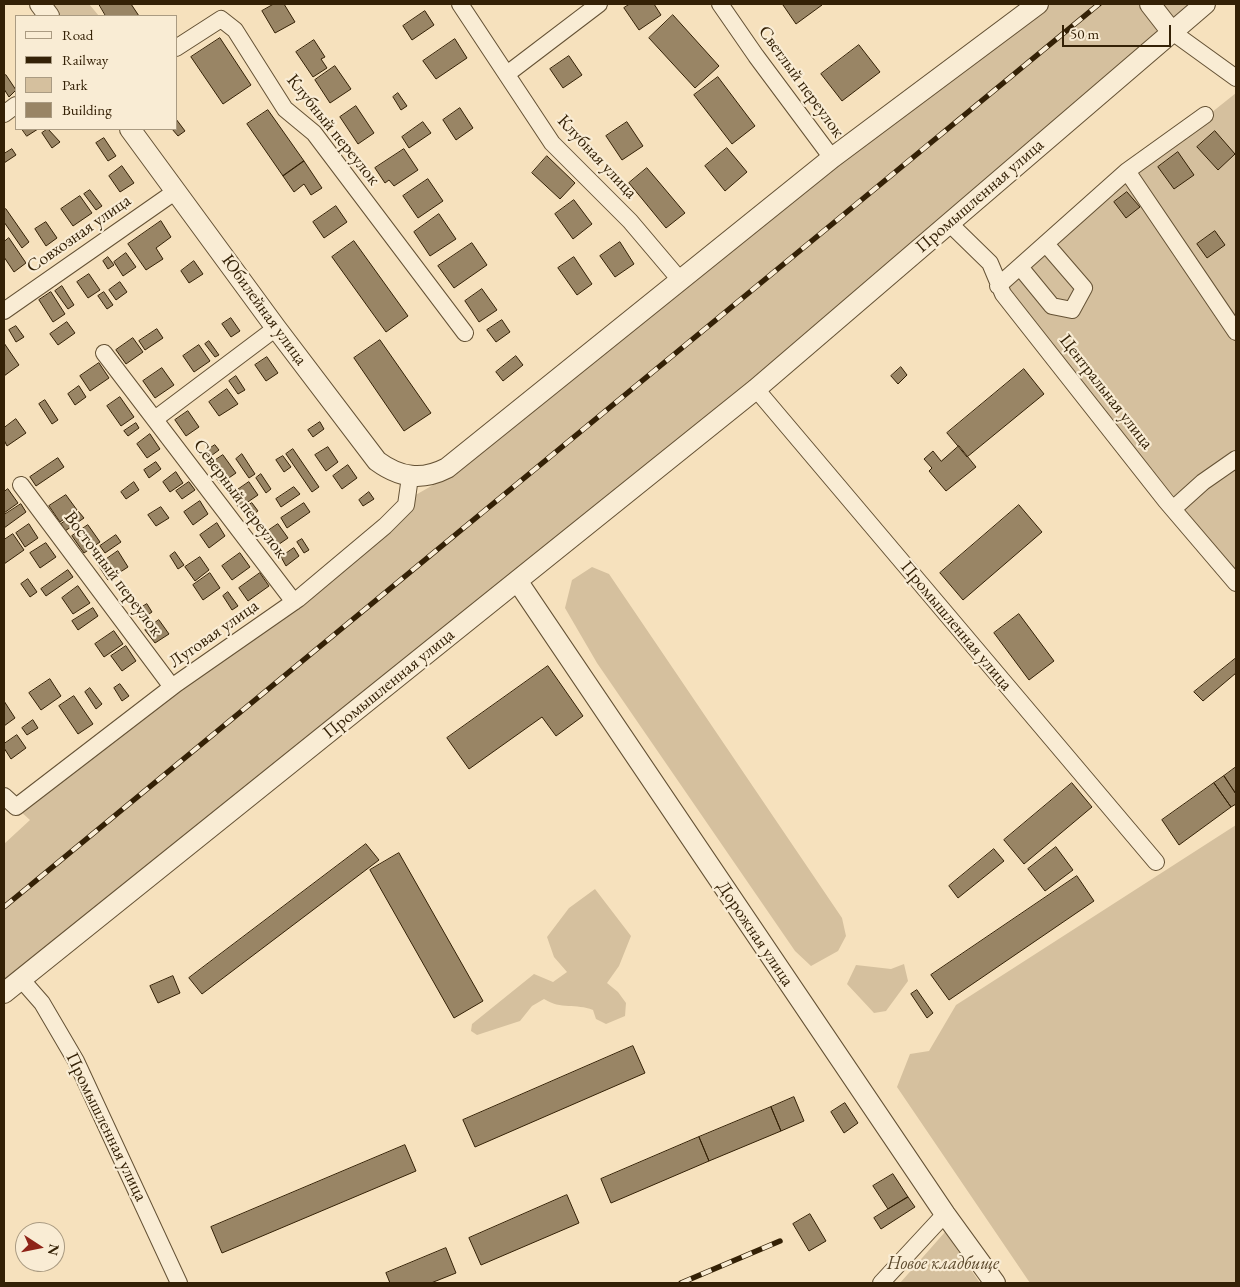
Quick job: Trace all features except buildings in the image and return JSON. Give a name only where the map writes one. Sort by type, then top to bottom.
[{"type":"street","points":[[40,4],[48,15]]},
{"type":"street","name":"Клубная улица","points":[[460,4],[552,143],[630,221],[680,280]]},
{"type":"street","points":[[507,74],[599,4]]},
{"type":"street","name":"Светлый переулок","points":[[720,4],[832,158]]},
{"type":"street","points":[[410,477],[436,474],[447,468],[832,158],[1038,4]]},
{"type":"street","points":[[1150,4],[1172,31],[1235,77]]},
{"type":"street","name":"Промышленная улица","points":[[4,993],[756,389],[1205,4]]},
{"type":"street","name":"Клубный переулок","points":[[178,47],[221,19],[235,30],[285,109],[314,133],[465,333]]},
{"type":"street","points":[[4,114],[15,106]]},
{"type":"street","points":[[998,286],[1127,171],[1205,115]]},
{"type":"street","name":"Юбилейная улица","points":[[131,130],[276,328],[377,461],[390,471],[410,477]]},
{"type":"street","points":[[1127,171],[1236,332]]},
{"type":"street","name":"Совхозная улица","points":[[4,311],[176,191]]},
{"type":"street","name":"Центральная улица","points":[[949,223],[990,263],[998,286],[1173,509],[1236,583]]},
{"type":"street","points":[[1020,267],[1052,306],[1072,310],[1084,288],[1046,244]]},
{"type":"street","points":[[155,419],[276,328]]},
{"type":"street","name":"Северный переулок","points":[[104,353],[294,602]]},
{"type":"street","name":"Промышленная улица","points":[[756,389],[1156,862]]},
{"type":"street","points":[[1173,509],[1203,482],[1236,459]]},
{"type":"street","name":"Луговая улица","points":[[10,802],[294,602],[385,526],[406,505],[410,477]]},
{"type":"street","name":"Восточный переулок","points":[[21,485],[172,687]]},
{"type":"street","name":"Дорожная улица","points":[[518,582],[945,1214],[995,1283]]},
{"type":"street","name":"Промышленная улица","points":[[22,979],[42,1003],[76,1061],[179,1283]]},
{"type":"street","points":[[881,1283],[945,1214]]},
{"type":"green space","points":[[52,4],[89,4],[98,15],[60,15]]},
{"type":"green space","points":[[1051,4],[1142,4],[1162,30],[610,501],[4,985],[4,844],[30,820],[20,811],[412,497],[449,476],[850,154]]},
{"type":"green space","points":[[1158,4],[1195,4],[1173,22]]},
{"type":"green space","points":[[1236,93],[1236,573],[1000,281]]},
{"type":"green space","points":[[592,567],[609,574],[842,918],[846,936],[838,951],[811,966],[795,951],[597,663],[565,608],[572,580]]},
{"type":"green space","points":[[1236,825],[1236,1283],[1030,1283],[897,1087],[910,1054],[929,1051],[956,1005]]},
{"type":"green space","points":[[595,889],[631,936],[619,966],[607,983],[618,992],[626,1003],[625,1016],[606,1024],[596,1019],[593,1010],[556,1004],[544,999],[532,1006],[520,1021],[477,1035],[471,1031],[472,1024],[534,974],[553,982],[567,972],[554,957],[547,937],[569,908]]},
{"type":"green space","points":[[904,964],[908,981],[886,1011],[874,1013],[847,984],[856,965],[891,969]]},
{"type":"green space","name":"Новое кладбище","points":[[945,1232],[980,1283],[900,1283]]},
{"type":"railway","points":[[4,907],[1099,4]]},
{"type":"railway","points":[[681,1283],[780,1241]]}]
